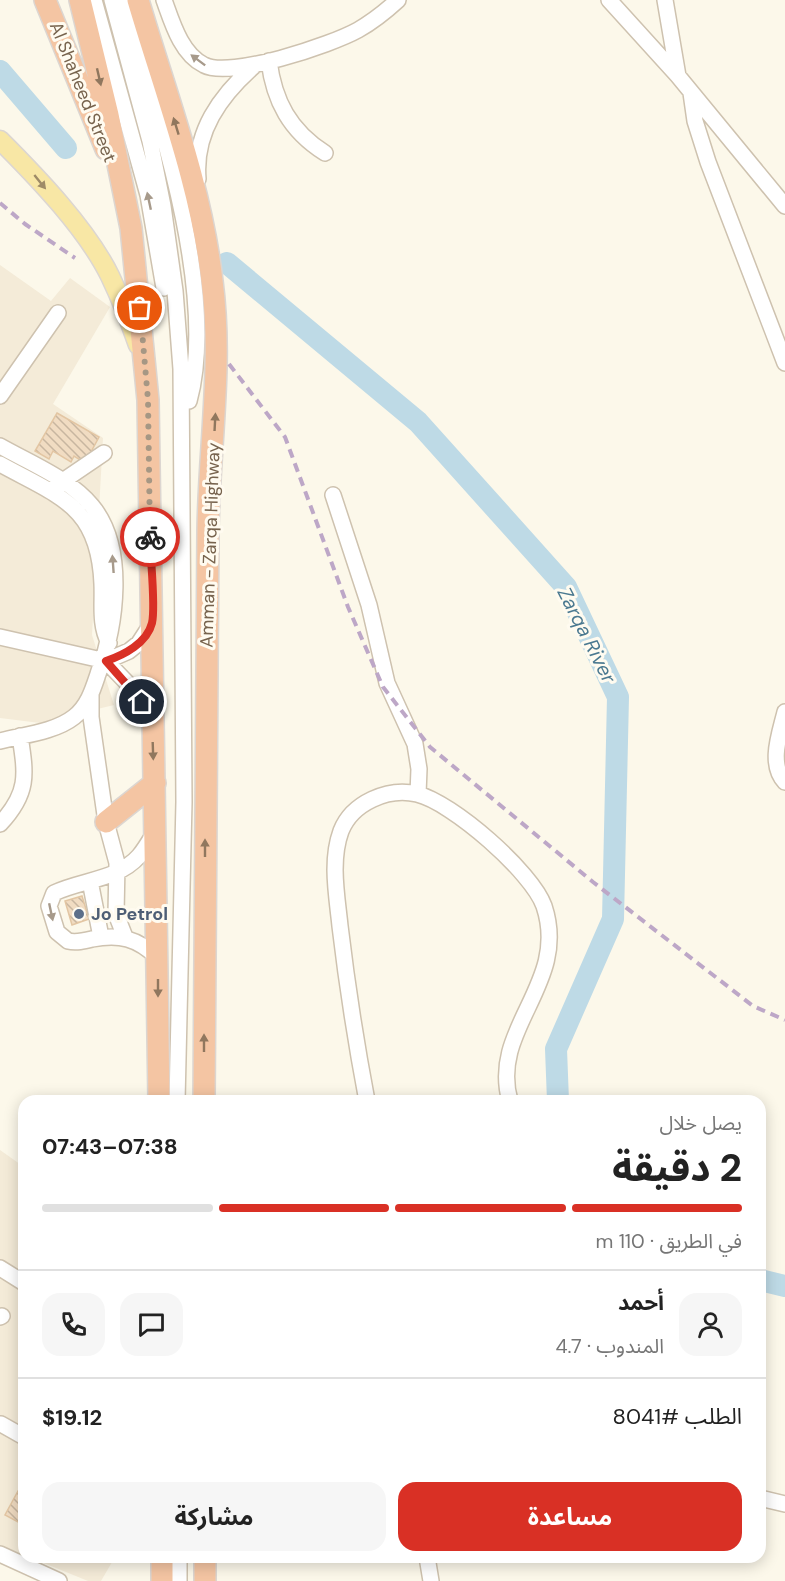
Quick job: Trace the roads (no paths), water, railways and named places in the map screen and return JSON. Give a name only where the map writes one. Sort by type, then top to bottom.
[{"type":"highway","name":"Al Shaheed Street","points":[[45,0],[122,184]]},
{"type":"highway","points":[[80,0],[92,43],[122,184],[132,240],[146,366],[159,1095]]},
{"type":"highway","name":"Amman - Zarqa Highway","points":[[138,0],[178,133],[201,221],[212,279],[218,372],[208,512],[204,1095]]},
{"type":"highway","points":[[106,822],[154,783]]},
{"type":"highway","points":[[162,1563],[162,1581]]},
{"type":"highway","points":[[205,1563],[205,1581]]},
{"type":"main road","points":[[0,140],[29,168],[91,244],[119,296],[146,366]]},
{"type":"street","points":[[94,0],[148,195],[162,274],[172,366],[186,402]]},
{"type":"street","points":[[112,0],[142,109],[163,206],[175,291],[186,402],[184,802],[177,1095]]},
{"type":"street","points":[[122,0],[171,205],[185,308],[189,803],[184,1095]]},
{"type":"street","points":[[164,0],[180,40],[195,60],[218,69],[254,66],[356,31],[398,0]]},
{"type":"street","points":[[609,0],[678,76],[785,206]]},
{"type":"street","points":[[665,0],[678,76]]},
{"type":"street","points":[[269,60],[274,91],[289,121],[311,144],[325,153]]},
{"type":"street","points":[[201,221],[196,163],[204,131],[219,102],[254,66]]},
{"type":"street","points":[[691,93],[695,121],[708,162],[785,363]]},
{"type":"street","points":[[0,396],[58,313]]},
{"type":"street","points":[[0,446],[55,486],[79,512],[93,532],[100,564],[103,627],[109,643],[105,661],[82,710],[62,724],[0,741]]},
{"type":"street","points":[[55,486],[104,453]]},
{"type":"street","points":[[0,464],[55,486]]},
{"type":"street","points":[[333,495],[369,605],[387,683],[415,744],[419,769],[418,794]]},
{"type":"street","points":[[105,661],[129,651],[139,643],[152,623]]},
{"type":"street","points":[[0,637],[105,661],[131,687],[152,717]]},
{"type":"street","points":[[92,692],[91,717],[106,822],[118,872],[116,914],[125,937]]},
{"type":"street","points":[[785,712],[776,758],[778,769],[785,782]]},
{"type":"street","points":[[0,824],[17,803],[24,786],[26,771],[20,736]]},
{"type":"street","points":[[366,1095],[348,995],[337,890],[337,850],[342,830],[353,813],[369,800],[389,793],[418,794],[447,809],[503,853],[533,886],[546,914],[550,944],[548,964],[510,1050],[506,1078],[509,1095]]},
{"type":"street","points":[[155,832],[139,856],[118,872],[54,894],[49,906],[57,932],[64,939],[73,943],[101,937],[125,937],[144,945],[158,958]]},
{"type":"street","points":[[90,881],[101,937]]},
{"type":"street","points":[[0,1268],[18,1279]]},
{"type":"street","points":[[1,1424],[18,1434]]},
{"type":"street","points":[[766,1499],[785,1504]]},
{"type":"street","points":[[0,1554],[18,1558]]},
{"type":"street","points":[[33,1563],[59,1581]]},
{"type":"street","points":[[178,1563],[179,1581]]},
{"type":"street","points":[[185,1563],[185,1581]]},
{"type":"street","points":[[428,1563],[431,1581]]},
{"type":"waterway","name":"Zarqa River","points":[[0,71],[66,148]]},
{"type":"waterway","name":"Zarqa River","points":[[227,263],[418,422],[566,587],[618,697],[613,919],[556,1049],[558,1095]]},
{"type":"waterway","name":"Zarqa River","points":[[766,1281],[785,1286]]},
{"type":"railway","points":[[0,203],[25,224],[75,258]]},
{"type":"railway","points":[[229,364],[285,437],[348,607],[383,687],[430,747],[593,882],[753,1006],[785,1020]]},
{"type":"place","name":"Jo Petrol","points":[[79,914]]}]
